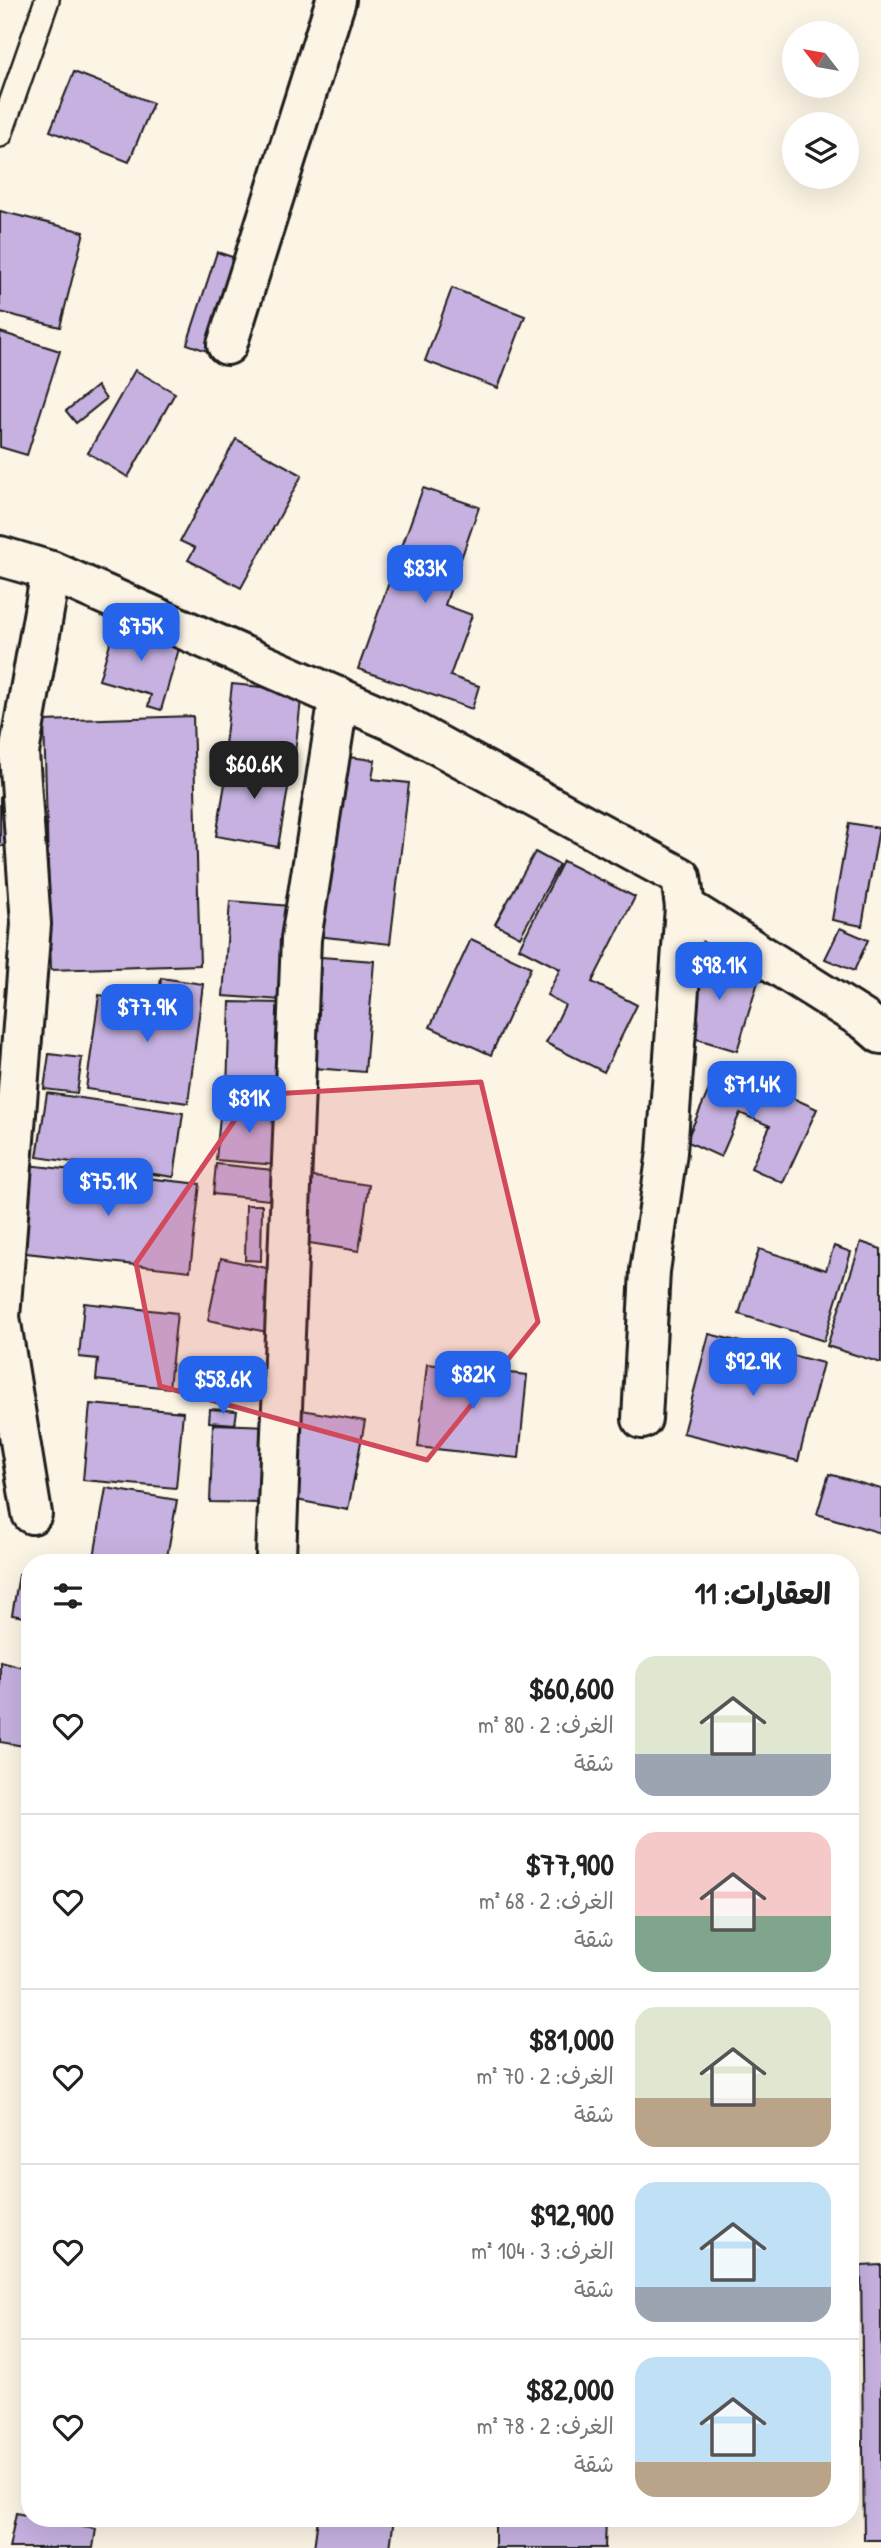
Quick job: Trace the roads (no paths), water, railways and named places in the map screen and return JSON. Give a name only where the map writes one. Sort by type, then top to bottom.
[{"type":"street","points":[[227,345],[336,0]]},
{"type":"street","points":[[0,556],[51,570],[398,724],[681,877],[684,907],[667,1152],[650,1271],[642,1419]]},
{"type":"street","points":[[32,1514],[0,1317],[31,924],[19,753],[51,570]]},
{"type":"street","points":[[276,1554],[302,939],[339,697]]},
{"type":"street","points":[[684,907],[866,1021],[881,1034]]},
{"type":"lane","points":[[0,135],[47,0]]}]
